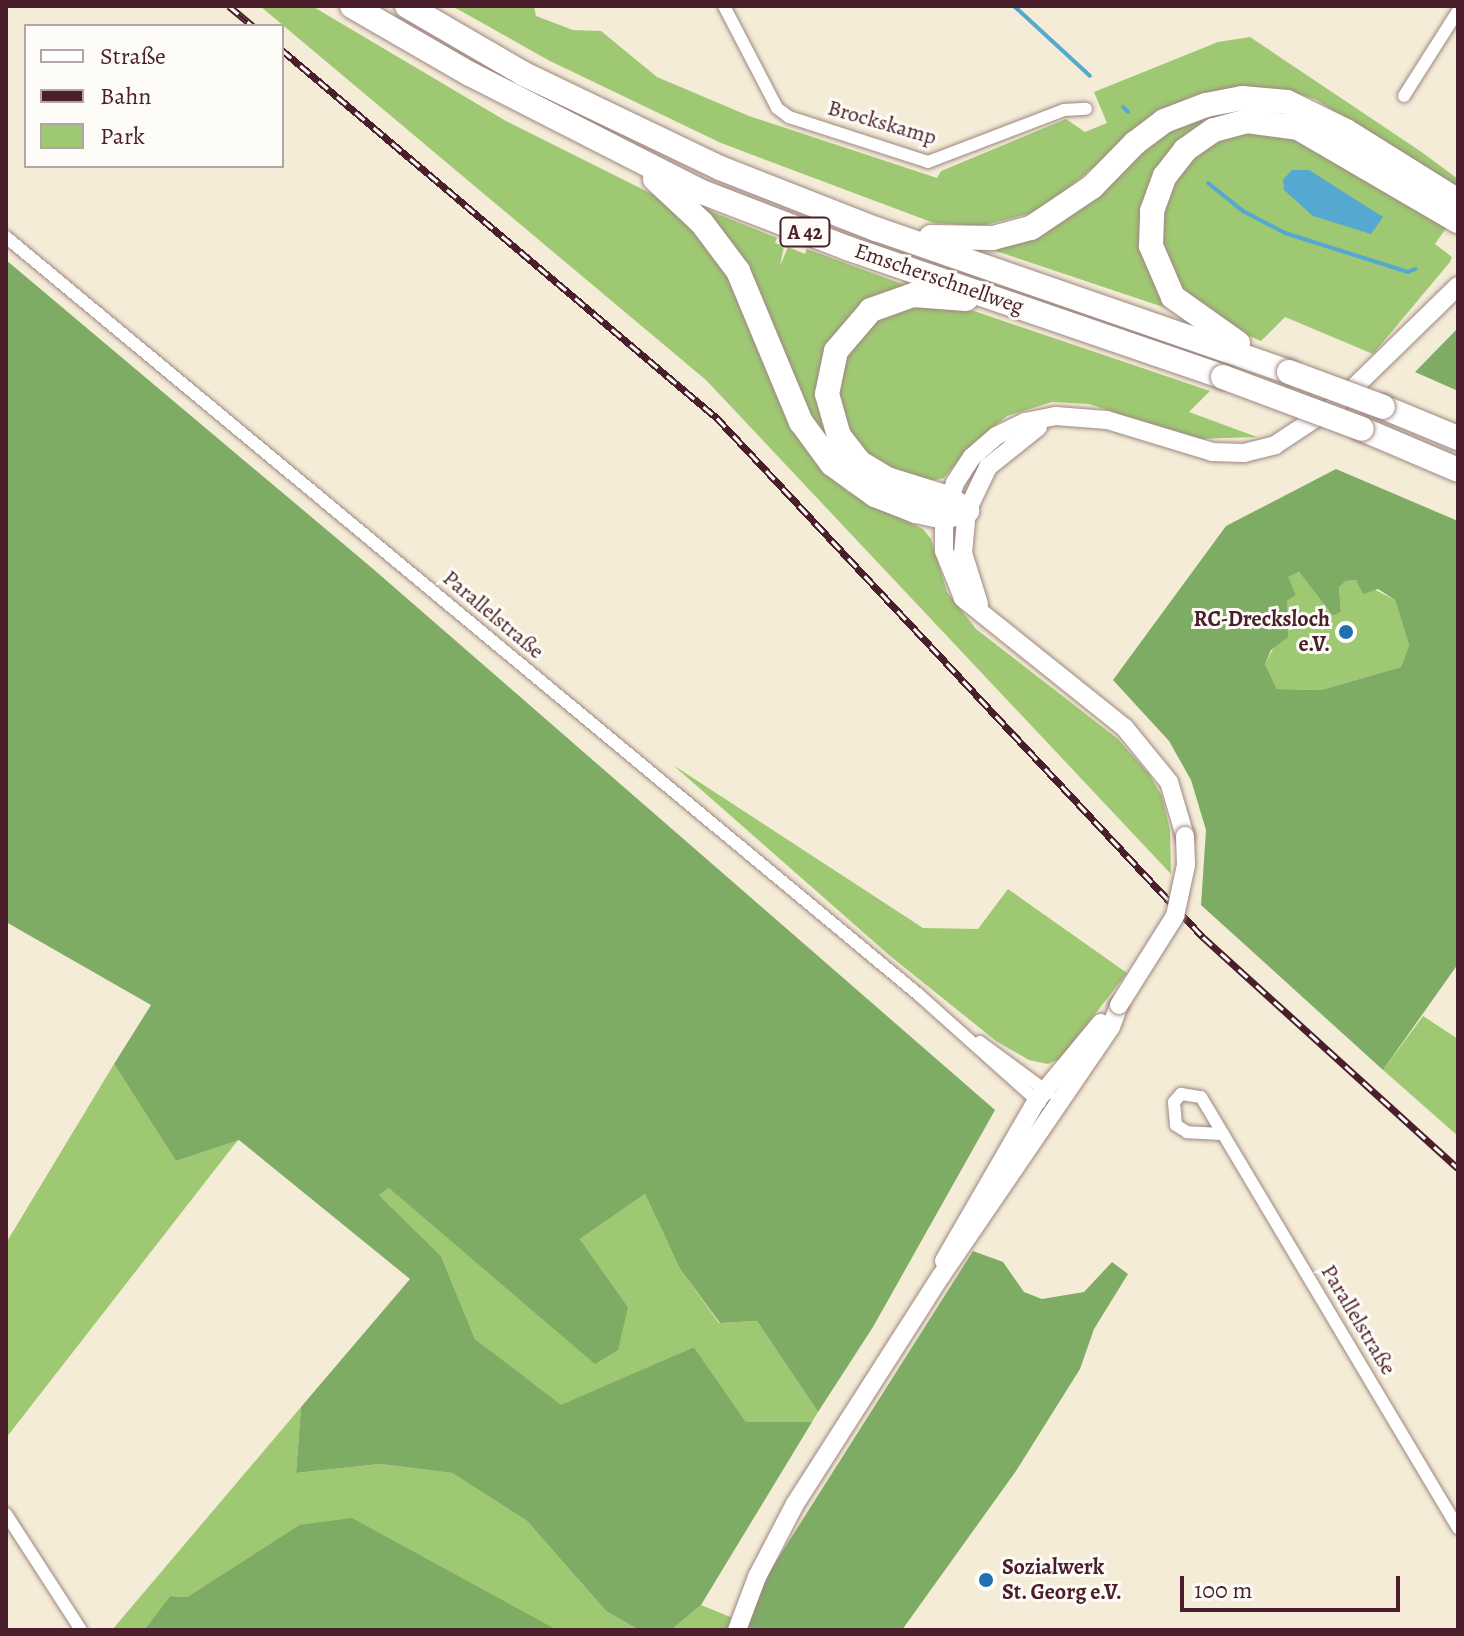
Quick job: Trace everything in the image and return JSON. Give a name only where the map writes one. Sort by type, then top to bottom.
[{"type":"highway","name":"Emscherschnellweg","points":[[352,6],[702,192],[1223,377],[1362,429],[1458,470]]},
{"type":"highway","name":"Emscherschnellweg","points":[[407,6],[616,120],[876,229],[1247,354],[1458,438]]},
{"type":"highway","points":[[876,229],[954,240],[1031,228],[1092,187],[1135,143],[1164,121],[1206,105],[1242,98],[1287,102],[1346,131],[1458,201]]},
{"type":"highway","points":[[1247,354],[1180,304],[1164,281],[1151,246],[1157,194],[1173,163],[1199,140],[1247,121],[1298,128],[1458,221]]},
{"type":"highway","points":[[594,137],[669,191],[728,255],[751,298],[797,415],[820,451],[875,495],[953,509]]},
{"type":"highway","points":[[953,509],[887,479],[851,454],[830,416],[832,361],[862,316],[902,297],[939,295],[1024,308]]},
{"type":"main road","points":[[737,1630],[757,1577],[795,1504],[941,1276],[944,1257],[1048,1100],[1119,1005],[1175,916],[1186,865],[1185,836],[1169,782],[1142,746],[974,611],[954,583],[944,551],[953,509],[972,457],[996,436],[1025,422],[1072,416],[1126,425],[1212,452],[1244,453],[1275,445],[1337,404],[1458,286]]},
{"type":"street","name":"Brockskamp","points":[[724,6],[777,108],[789,117],[928,162],[1064,110],[1086,109]]},
{"type":"street","points":[[1404,96],[1458,11]]},
{"type":"street","name":"Parallelstraße","points":[[6,237],[1048,1100]]},
{"type":"street","name":"Parallelstraße","points":[[1222,1134],[1458,1528]]},
{"type":"street","points":[[6,1514],[81,1630]]},
{"type":"green space","points":[[260,6],[312,6],[506,121],[654,195],[684,220],[722,266],[744,304],[788,422],[815,462],[848,492],[923,529],[931,539],[947,592],[976,629],[1118,739],[1149,774],[1162,796],[1170,830],[1171,874],[706,380]]},
{"type":"green space","points":[[452,6],[534,6],[536,16],[573,30],[601,31],[657,77],[749,116],[937,178],[941,171],[1066,119],[1085,132],[1107,123],[1094,92],[1218,42],[1250,37],[1423,153],[1458,179],[1458,189],[1315,99],[1281,89],[1237,87],[1196,95],[1166,108],[1040,211],[981,226],[934,223],[721,143],[550,61]]},
{"type":"green space","points":[[1269,107],[1320,124],[1244,114],[1149,196],[1178,312],[987,248],[1064,221],[1168,130],[1216,111]]},
{"type":"green space","points":[[1273,129],[1320,147],[1446,228],[1435,244],[1452,257],[1450,262],[1373,354],[1285,317],[1261,341],[1220,324],[1186,299],[1159,234],[1172,182],[1190,157],[1232,134]]},
{"type":"green space","points":[[695,205],[777,238],[775,243],[784,246],[780,266],[788,247],[805,254],[807,249],[913,288],[853,313],[822,360],[818,400],[843,458],[810,417]]},
{"type":"green space","points":[[6,260],[372,568],[995,1110],[873,1327],[818,1412],[757,1321],[720,1323],[680,1269],[645,1194],[580,1239],[628,1307],[618,1350],[595,1364],[389,1188],[379,1195],[441,1256],[475,1339],[561,1405],[694,1347],[746,1422],[812,1422],[701,1605],[671,1630],[639,1630],[606,1611],[527,1521],[452,1473],[380,1464],[296,1473],[301,1407],[410,1279],[239,1140],[176,1161],[114,1064],[151,1005],[6,922]]},
{"type":"green space","points":[[903,305],[974,311],[1210,391],[1189,412],[1257,437],[1196,439],[1089,404],[1052,402],[1007,416],[972,444],[944,478],[922,483],[870,460],[843,426],[836,376],[859,330]]},
{"type":"green space","points":[[1458,328],[1458,391],[1415,372]]},
{"type":"green space","points":[[1336,469],[1458,521],[1458,964],[1383,1070],[1201,905],[1206,830],[1191,780],[1169,741],[1113,680],[1226,526]],"holes":[[[1299,572],[1333,616],[1341,612],[1339,587],[1346,581],[1356,580],[1363,594],[1378,589],[1395,600],[1409,645],[1401,667],[1321,690],[1277,689],[1265,664],[1271,650],[1288,637],[1287,601],[1296,595],[1288,577]]]},
{"type":"green space","name":"RC-Drecksloch e.V.","points":[[1299,572],[1333,616],[1341,612],[1339,587],[1346,581],[1356,580],[1395,600],[1409,645],[1401,667],[1321,690],[1277,689],[1265,664],[1284,628],[1287,601],[1296,595],[1287,577]]},
{"type":"green space","points":[[673,765],[923,928],[978,929],[1008,889],[1127,973],[1060,1059],[1048,1064],[1029,1060],[996,1041],[889,955]]},
{"type":"green space","points":[[1423,1016],[1458,1039],[1458,1136],[1383,1070]]},
{"type":"green space","points":[[114,1064],[176,1161],[238,1140],[6,1438],[6,1243]]},
{"type":"green space","points":[[389,1188],[628,1307],[580,1239],[645,1194],[680,1269],[719,1323],[757,1321],[818,1412],[812,1422],[746,1422],[694,1347],[561,1406],[475,1339],[441,1256],[379,1195]]},
{"type":"green space","points":[[973,1251],[1003,1262],[1024,1292],[1042,1299],[1084,1292],[1112,1262],[1128,1274],[1094,1329],[1080,1369],[1016,1471],[902,1630],[753,1630],[745,1623],[763,1582]]},
{"type":"green space","points":[[301,1407],[296,1473],[380,1464],[452,1473],[527,1521],[606,1611],[639,1630],[557,1630],[299,1525],[187,1597],[170,1596],[144,1630],[112,1630]]},
{"type":"green space","points":[[352,1518],[557,1630],[144,1630],[170,1596],[187,1597],[299,1525]]},
{"type":"green space","points":[[701,1605],[745,1623],[753,1630],[671,1630]]},
{"type":"water","points":[[1292,170],[1309,170],[1383,217],[1371,234],[1313,216],[1284,190],[1283,180]]},
{"type":"waterway","points":[[1014,6],[1090,76]]},
{"type":"waterway","points":[[1123,107],[1128,112]]},
{"type":"waterway","points":[[1208,183],[1243,211],[1285,233],[1408,272],[1415,269]]},
{"type":"railway","points":[[229,6],[251,24]]},
{"type":"railway","points":[[284,52],[717,418],[1203,937],[1458,1168]]},
{"type":"place","name":"RC-Drecksloch e.V.","points":[[1346,632]]},
{"type":"place","name":"Sozialwerk St. Georg e.V.","points":[[986,1580]]}]
